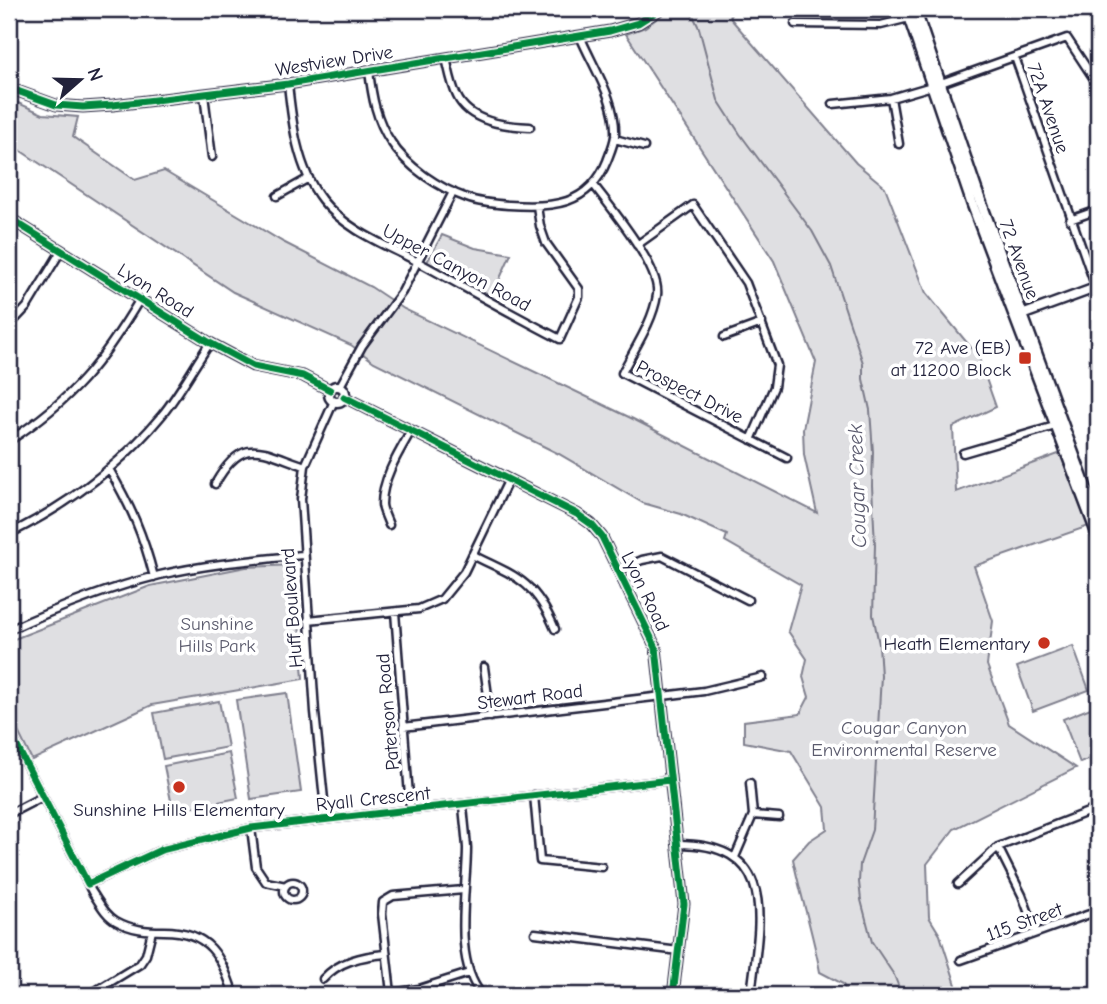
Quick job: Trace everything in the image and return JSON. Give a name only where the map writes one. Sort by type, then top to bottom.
[{"type":"main road","name":"72 Avenue","points":[[912,13],[1055,426],[1098,537]]},
{"type":"main road","name":"72 Avenue","points":[[1018,316],[1098,520]]},
{"type":"street","name":"Westview Drive","points":[[9,88],[56,105],[83,107],[204,95],[369,71],[624,28],[638,23],[660,9]]},
{"type":"street","points":[[795,24],[881,25],[912,13],[936,9]]},
{"type":"street","points":[[369,71],[376,110],[391,143],[404,158],[453,192],[492,204],[537,206],[571,201],[593,184],[603,170],[615,139],[614,113],[580,36]]},
{"type":"street","points":[[833,104],[891,98],[937,85],[1067,38],[1098,85]]},
{"type":"street","name":"72A Avenue","points":[[1015,57],[1070,220],[1097,288]]},
{"type":"street","points":[[446,58],[457,98],[476,116],[502,125],[530,127]]},
{"type":"street","name":"Upper Canyon Road","points":[[288,83],[293,127],[309,178],[321,199],[351,226],[560,339],[579,297],[579,289],[546,243],[537,206]]},
{"type":"street","points":[[204,95],[212,158]]},
{"type":"street","points":[[891,98],[899,144]]},
{"type":"street","points":[[615,139],[644,147]]},
{"type":"street","points":[[277,196],[309,178]]},
{"type":"street","name":"Prospect Drive","points":[[593,184],[637,245],[653,273],[657,290],[654,309],[622,373],[787,458]]},
{"type":"street","points":[[340,386],[362,346],[402,292],[453,192]]},
{"type":"street","points":[[637,245],[693,205],[746,283],[777,368],[775,387],[751,440]]},
{"type":"street","points":[[1070,220],[1098,210]]},
{"type":"street","name":"Lyon Road","points":[[9,218],[210,343],[253,366],[303,376],[330,390]]},
{"type":"street","points":[[9,325],[27,307],[61,251]]},
{"type":"street","points":[[1018,316],[1097,288]]},
{"type":"street","points":[[9,441],[69,396],[115,340],[140,299]]},
{"type":"street","points":[[724,337],[762,323]]},
{"type":"street","points":[[9,534],[48,515],[109,469],[161,415],[210,343]]},
{"type":"street","points":[[334,386],[340,386],[345,391],[344,397],[334,401],[330,397],[330,390],[334,386]]},
{"type":"street","name":"Lyon Road","points":[[344,397],[577,514],[591,524],[602,537],[656,648],[684,904],[673,995]]},
{"type":"street","name":"Huff Boulevard","points":[[326,819],[308,620],[301,499],[305,466],[334,401]]},
{"type":"street","points":[[964,453],[1055,426]]},
{"type":"street","points":[[389,525],[382,505],[387,483],[397,456],[411,431]]},
{"type":"street","points":[[215,484],[226,464],[248,450],[261,451],[305,466]]},
{"type":"street","points":[[109,469],[125,495],[142,532],[154,577]]},
{"type":"street","points":[[308,620],[419,609],[442,599],[464,572],[509,479]]},
{"type":"street","points":[[9,630],[55,609],[154,577],[228,563],[303,555]]},
{"type":"street","points":[[472,555],[519,578],[529,586],[547,610],[555,629]]},
{"type":"street","points":[[619,570],[642,560],[662,556],[748,600]]},
{"type":"street","name":"Paterson Road","points":[[394,612],[410,809]]},
{"type":"street","points":[[484,667],[491,717]]},
{"type":"street","name":"Stewart Road","points":[[403,727],[705,691],[763,677]]},
{"type":"street","points":[[9,731],[104,910],[114,920],[136,929],[180,931],[203,940],[212,947],[223,963],[234,995]]},
{"type":"street","name":"Ryall Crescent","points":[[88,884],[161,850],[251,828],[670,780]]},
{"type":"street","points":[[735,857],[753,815],[750,783]]},
{"type":"street","points":[[534,795],[540,861],[602,867]]},
{"type":"street","points":[[9,814],[42,797]]},
{"type":"street","points":[[463,805],[467,848],[463,927],[469,973],[482,995]]},
{"type":"street","points":[[958,884],[998,847],[1098,808]]},
{"type":"street","points":[[753,815],[779,817]]},
{"type":"street","points":[[251,828],[256,867],[266,883],[286,886]]},
{"type":"street","points":[[678,844],[713,846],[735,857],[752,878],[760,908],[751,994],[768,995]]},
{"type":"street","points":[[998,847],[1022,895],[1036,932]]},
{"type":"street","points":[[464,890],[393,896],[383,902],[382,914],[391,993],[419,989],[469,973]]},
{"type":"street","name":"115 Street","points":[[961,960],[1098,911]]},
{"type":"street","points":[[89,995],[140,964],[146,955],[152,931]]},
{"type":"street","points":[[536,933],[679,951]]},
{"type":"street","points":[[323,979],[331,970],[358,957],[386,954]]},
{"type":"green space","name":"Cougar Canyon Environmental Reserve","points":[[670,9],[730,9],[731,19],[856,163],[885,187],[926,293],[978,356],[996,407],[953,427],[956,492],[1061,453],[1089,526],[974,566],[993,621],[987,665],[1009,724],[1076,768],[954,829],[927,864],[929,917],[940,935],[956,985],[956,995],[847,995],[843,984],[820,972],[793,859],[809,841],[827,829],[825,807],[791,751],[744,742],[744,721],[800,714],[809,697],[803,677],[807,659],[788,631],[801,585],[725,541],[727,535],[681,514],[643,503],[559,454],[374,362],[351,345],[233,292],[9,143],[9,99],[43,114],[78,117],[73,137],[135,180],[164,171],[283,242],[371,287],[404,309],[633,419],[817,513],[804,455],[803,429],[816,362],[774,261],[626,34],[645,27]]},
{"type":"green space","points":[[442,235],[475,248],[511,254],[492,296],[427,262]]},
{"type":"green space","name":"Sunshine Hills Park","points":[[295,565],[303,679],[152,705],[32,760],[9,713],[9,641],[150,586],[246,567]]},
{"type":"green space","points":[[1073,646],[1089,690],[1033,711],[1017,667]]},
{"type":"green space","points":[[287,693],[301,792],[251,799],[236,700]]},
{"type":"green space","points":[[219,701],[228,747],[163,759],[154,713]]},
{"type":"green space","points":[[1098,705],[1098,756],[1080,763],[1063,719]]},
{"type":"green space","points":[[229,753],[238,798],[173,811],[164,766]]},
{"type":"waterway","name":"Cougar Creek","points":[[690,9],[699,28],[718,100],[812,231],[831,266],[863,363],[873,452],[873,615],[879,644],[881,676],[872,830],[860,864],[859,882],[872,942],[894,975],[902,995]]},
{"type":"railway","points":[[146,9],[207,9]]},
{"type":"cycle path","points":[[9,88],[56,105],[83,107],[288,84],[610,31],[638,23],[660,9]]},
{"type":"cycle path","points":[[9,218],[210,343],[253,366],[303,376],[330,390]]},
{"type":"cycle path","points":[[344,397],[577,514],[591,524],[602,537],[656,648],[684,904],[673,995]]},
{"type":"cycle path","points":[[9,731],[88,884],[161,850],[251,828],[670,780]]},
{"type":"place","name":"72 Ave (EB) at 11200 Block","points":[[1025,358]]},
{"type":"place","name":"Heath Elementary","points":[[1044,643]]},
{"type":"place","name":"Sunshine Hills Elementary","points":[[179,787]]}]
